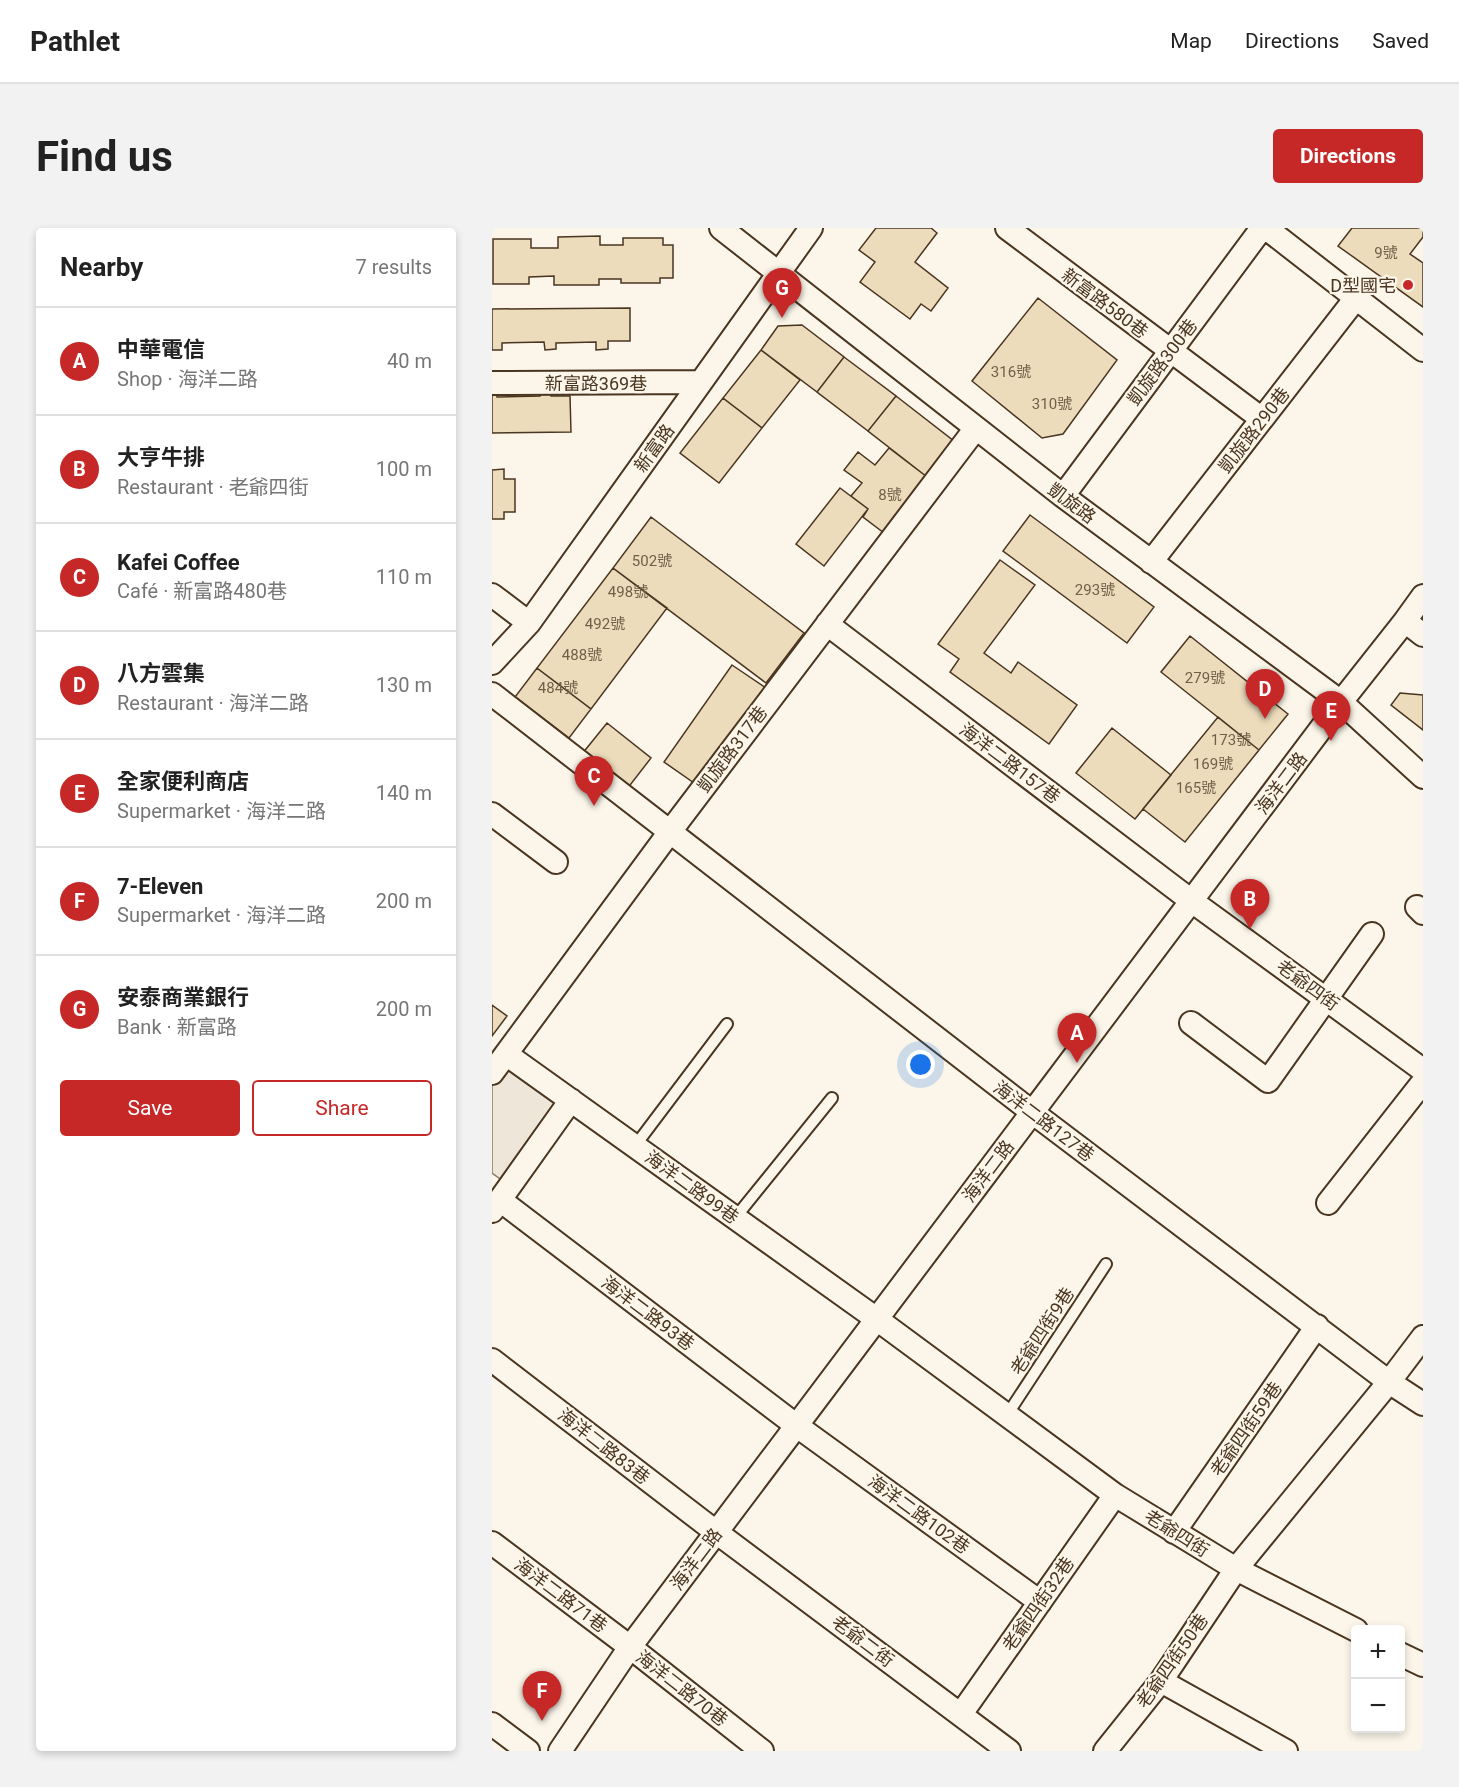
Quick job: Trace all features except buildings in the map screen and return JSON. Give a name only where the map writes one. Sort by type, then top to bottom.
[{"type":"street","name":"凱旋路","points":[[721,228],[1063,496],[1341,702],[1423,777]]},
{"type":"street","name":"新富路","points":[[492,663],[529,623],[811,228]]},
{"type":"street","name":"新富路580巷","points":[[1007,228],[1262,419]]},
{"type":"street","name":"凱旋路300巷","points":[[1063,496],[1264,228]]},
{"type":"street","points":[[1264,228],[1423,350]]},
{"type":"street","name":"凱旋路290巷","points":[[1151,562],[1356,298]]},
{"type":"street","name":"新富路369巷","points":[[492,383],[701,382]]},
{"type":"street","name":"凱旋路317巷","points":[[492,1073],[669,833],[975,428]]},
{"type":"street","points":[[492,596],[529,623]]},
{"type":"street","name":"海洋二路","points":[[560,1751],[630,1647],[878,1320],[1032,1112],[1193,902],[1341,702],[1414,628],[1423,596]]},
{"type":"street","name":"海洋二路157巷","points":[[827,624],[1193,902]]},
{"type":"street","name":"海洋二路127巷","points":[[492,694],[1032,1112],[1389,1382],[1423,1404]]},
{"type":"street","points":[[492,814],[556,862]]},
{"type":"street","name":"老爺四街","points":[[1193,902],[1423,1070]]},
{"type":"street","points":[[1191,1023],[1268,1081],[1372,934]]},
{"type":"street","name":"海洋二路99巷","points":[[506,1054],[878,1320]]},
{"type":"street","points":[[1328,1203],[1423,1082]]},
{"type":"street","points":[[496,1205],[571,1100]]},
{"type":"street","name":"海洋二路93巷","points":[[496,1205],[797,1426]]},
{"type":"street","name":"老爺四街","points":[[878,1320],[1115,1495],[1236,1569],[1351,1627]]},
{"type":"street","name":"老爺四街59巷","points":[[1174,1532],[1317,1326]]},
{"type":"street","points":[[1236,1569],[1423,1337]]},
{"type":"street","name":"海洋二路83巷","points":[[492,1360],[716,1532]]},
{"type":"street","name":"海洋二路102巷","points":[[797,1426],[1040,1602]]},
{"type":"street","name":"老爺四街32巷","points":[[961,1714],[1115,1495]]},
{"type":"street","name":"老爺二街","points":[[716,1532],[1009,1751]]},
{"type":"street","name":"海洋二路71巷","points":[[492,1543],[630,1647]]},
{"type":"street","name":"老爺四街50巷","points":[[1105,1751],[1161,1681],[1236,1569]]},
{"type":"street","name":"海洋二路70巷","points":[[630,1647],[762,1751]]},
{"type":"street","points":[[1405,1656],[1423,1665]]},
{"type":"street","points":[[1161,1681],[1286,1751]]},
{"type":"street","points":[[492,1724],[528,1751]]},
{"type":"lane","points":[[635,1146],[727,1024]]},
{"type":"lane","points":[[735,1218],[832,1098]]},
{"type":"lane","name":"老爺四街9巷","points":[[1007,1415],[1106,1264]]},
{"type":"shaded area","points":[[507,1064],[561,1103],[503,1181],[492,1173],[492,1084]]},
{"type":"place","name":"D型國宅","points":[[1408,285]]},
{"type":"place","name":"安泰商業銀行","points":[[782,318]]},
{"type":"place","name":"八方雲集","points":[[1265,719]]},
{"type":"place","name":"全家便利商店","points":[[1331,741]]},
{"type":"place","name":"Kafei Coffee","points":[[594,806]]},
{"type":"place","name":"大亨牛排","points":[[1250,929]]},
{"type":"place","name":"中華電信","points":[[1077,1063]]},
{"type":"place","name":"7-Eleven","points":[[542,1721]]}]
